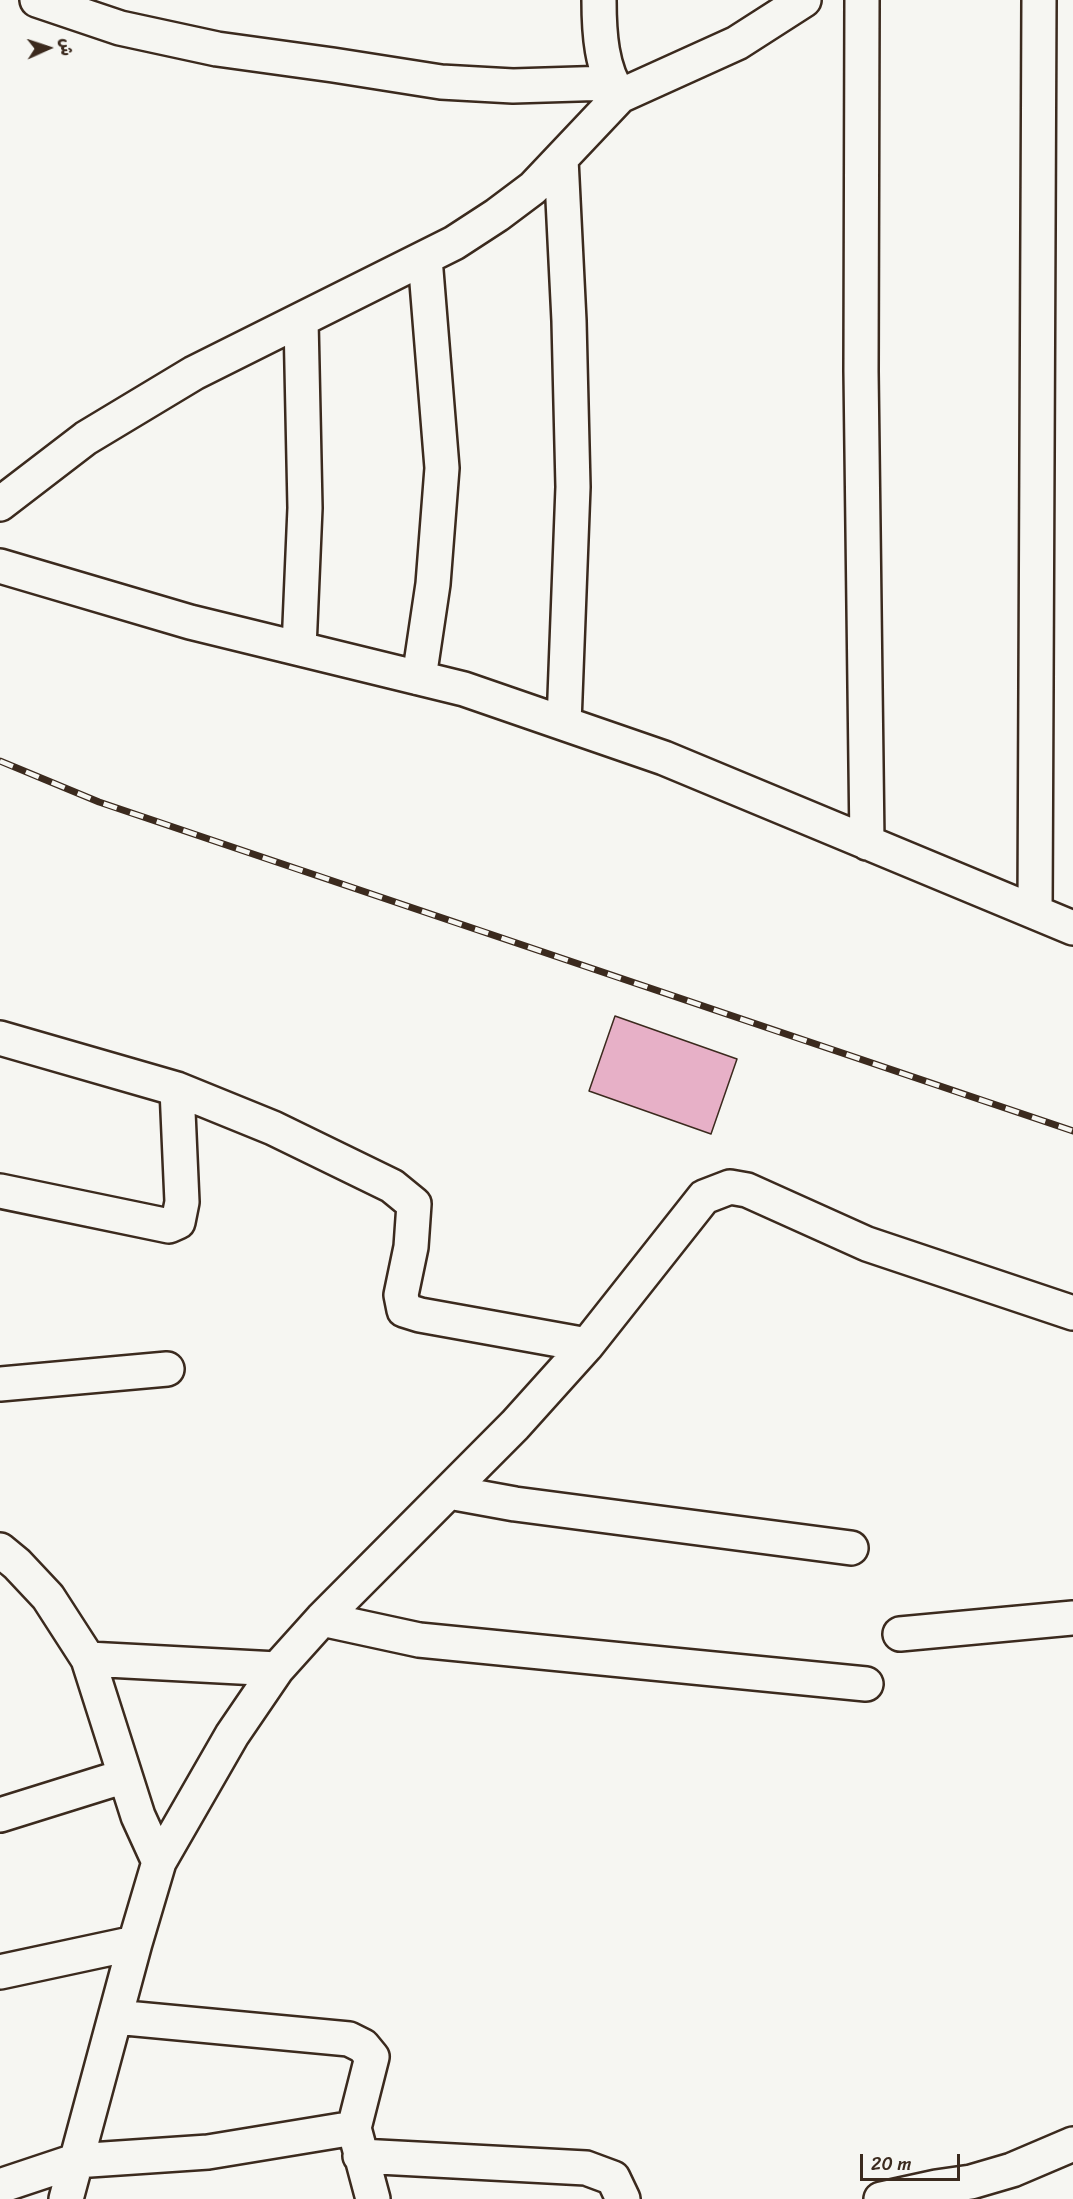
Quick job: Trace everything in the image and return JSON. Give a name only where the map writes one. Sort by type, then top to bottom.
[{"type":"street","points":[[37,0],[120,28],[217,50],[441,82],[615,90],[737,43],[804,0]]},
{"type":"street","points":[[599,0],[603,48],[615,90]]},
{"type":"street","points":[[861,0],[861,371],[867,843]]},
{"type":"street","points":[[1035,912],[1039,0]]},
{"type":"street","points":[[0,504],[86,438],[194,373],[454,243],[497,215],[533,188],[561,159],[615,90]]},
{"type":"street","points":[[561,159],[569,321],[573,487],[564,723]]},
{"type":"street","points":[[419,678],[433,584],[442,468],[425,258]]},
{"type":"street","points":[[299,648],[305,508],[301,320]]},
{"type":"street","points":[[0,566],[190,622],[464,689],[664,758],[1073,928]]},
{"type":"street","points":[[0,1038],[177,1089],[283,1133],[392,1186],[414,1204],[411,1247],[401,1296],[404,1310],[587,1345]]},
{"type":"street","points":[[0,1191],[169,1226],[178,1222],[182,1202],[177,1089]]},
{"type":"street","points":[[66,2199],[159,1862],[232,1735],[277,1669],[322,1619],[515,1425],[587,1345],[704,1197],[730,1186],[747,1190],[867,1244],[1073,1313]]},
{"type":"street","points":[[0,1384],[167,1369]]},
{"type":"street","points":[[449,1492],[515,1504],[851,1548]]},
{"type":"street","points":[[0,1550],[17,1564],[48,1597],[88,1659],[138,1816],[159,1862]]},
{"type":"street","points":[[900,1634],[1073,1618]]},
{"type":"street","points":[[322,1619],[419,1640],[866,1684]]},
{"type":"street","points":[[88,1659],[277,1669]]},
{"type":"street","points":[[0,1815],[125,1776]]},
{"type":"street","points":[[0,1972],[135,1943]]},
{"type":"street","points":[[115,2017],[349,2039],[363,2046],[372,2057],[357,2142],[373,2199]]},
{"type":"street","points":[[0,2186],[75,2161],[357,2142],[586,2168],[613,2178],[623,2199]]},
{"type":"street","points":[[881,2199],[938,2193],[1012,2170],[1073,2144]]},
{"type":"building","points":[[615,1016],[737,1059],[711,1134],[589,1091]]},
{"type":"railway","points":[[0,761],[99,802],[1073,1131]]}]
